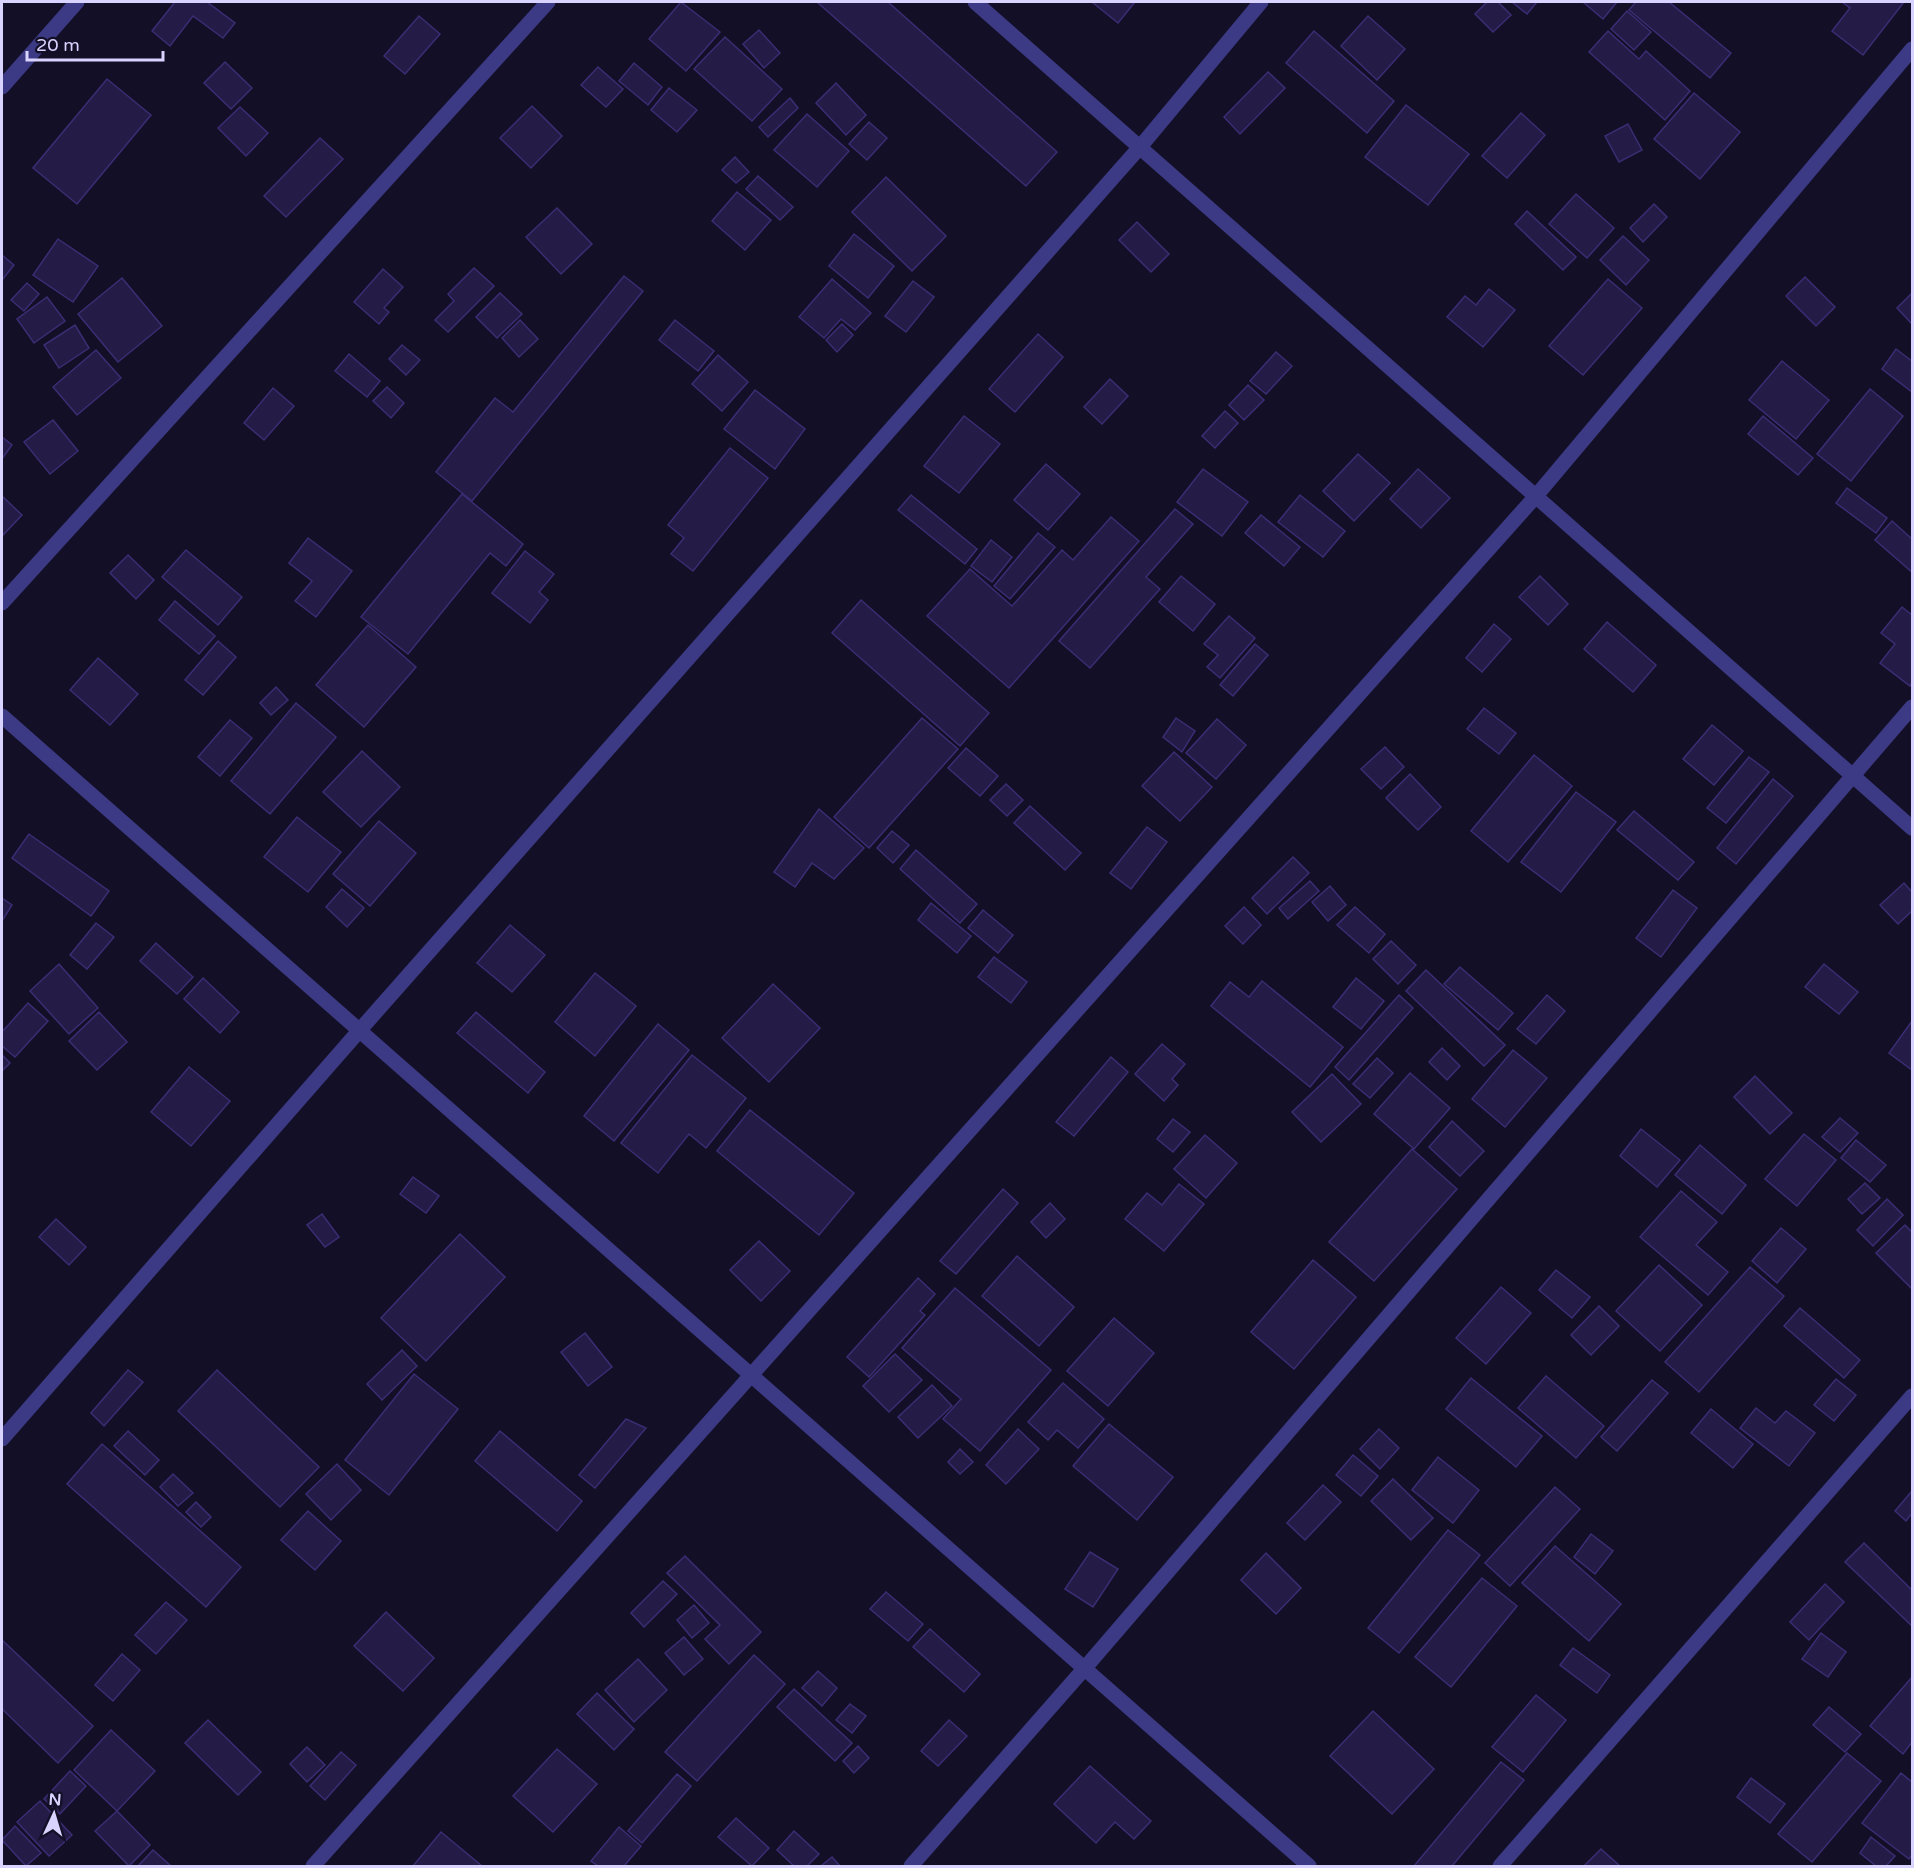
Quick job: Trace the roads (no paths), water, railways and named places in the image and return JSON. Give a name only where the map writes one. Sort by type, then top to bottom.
[{"type":"street","points":[[2,87],[77,2]]},
{"type":"street","points":[[2,603],[548,2]]},
{"type":"street","points":[[975,2],[1912,828]]},
{"type":"street","points":[[2,1439],[1140,147],[1261,2]]},
{"type":"street","points":[[313,1866],[1536,496],[1912,49]]},
{"type":"street","points":[[911,1866],[1084,1669],[1912,707]]},
{"type":"street","points":[[2,716],[1309,1866]]},
{"type":"street","points":[[1500,1866],[1912,1396]]}]
